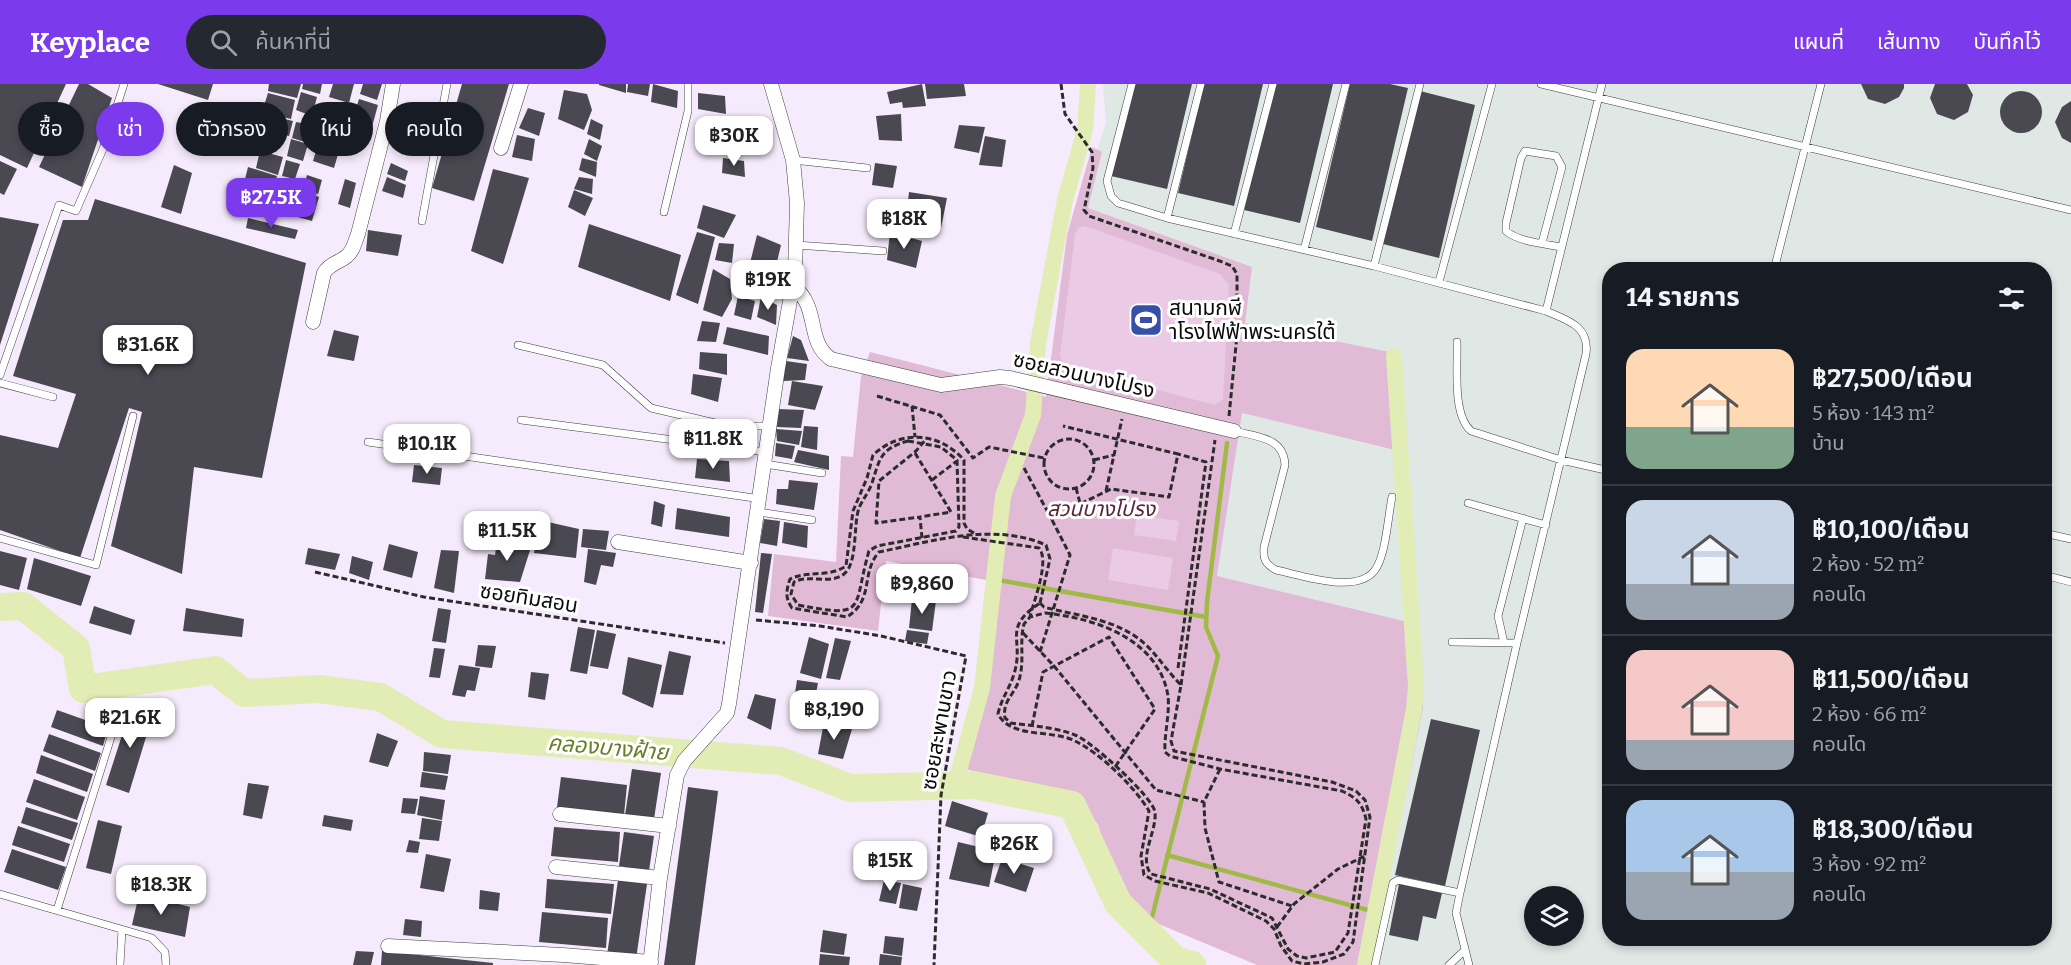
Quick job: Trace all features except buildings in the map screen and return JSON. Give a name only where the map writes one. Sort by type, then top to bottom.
[{"type":"street","points":[[313,322],[324,273],[328,267],[346,257],[352,250],[358,234],[387,121],[393,84]]},
{"type":"street","points":[[501,148],[520,84]]},
{"type":"street","points":[[388,946],[563,955],[650,964],[660,878],[674,790],[684,761],[727,713],[793,286],[797,203],[793,160],[771,84]]},
{"type":"street","name":"ซอยสวนบางโปรง","points":[[793,286],[804,295],[821,352],[831,359],[941,385],[1000,377],[1228,430]]},
{"type":"street","points":[[618,542],[751,563]]},
{"type":"street","points":[[561,814],[669,826]]},
{"type":"street","points":[[556,867],[660,878]]},
{"type":"lane","points":[[0,375],[59,205],[76,211],[103,149],[124,84]]},
{"type":"lane","points":[[422,221],[447,84]]},
{"type":"lane","points":[[664,212],[688,111],[688,84]]},
{"type":"lane","points":[[1132,84],[1107,181],[1108,190],[1118,203],[1167,218],[1374,266],[1546,311],[1575,323],[1583,332],[1588,345],[1460,892],[1456,913],[1469,965]]},
{"type":"lane","points":[[1167,218],[1201,84]]},
{"type":"lane","points":[[1234,234],[1273,84]]},
{"type":"lane","points":[[1304,250],[1346,84]]},
{"type":"lane","points":[[1374,266],[1420,84]]},
{"type":"lane","points":[[1439,282],[1492,84]]},
{"type":"lane","points":[[1540,84],[1806,149],[2071,210]]},
{"type":"lane","points":[[1546,311],[1602,84]]},
{"type":"lane","points":[[1776,262],[1821,84]]},
{"type":"lane","points":[[1542,243],[1562,166],[1556,156],[1531,150],[1525,151],[1521,158],[1506,231],[1512,236],[1562,248]]},
{"type":"lane","points":[[793,160],[867,168]]},
{"type":"lane","points":[[796,245],[883,251]]},
{"type":"lane","points":[[1457,342],[1459,411],[1463,424],[1471,431],[1561,460],[1602,469]]},
{"type":"lane","points":[[518,345],[603,365],[651,408],[728,426],[770,426]]},
{"type":"lane","points":[[0,384],[53,397]]},
{"type":"lane","points":[[0,538],[96,565],[133,416]]},
{"type":"lane","points":[[521,420],[765,458],[822,473]]},
{"type":"lane","points":[[1228,430],[1272,440],[1281,448],[1285,457],[1263,557],[1267,565],[1276,570],[1343,583],[1356,582],[1366,577],[1375,570],[1380,556],[1392,497]]},
{"type":"lane","points":[[368,442],[760,505],[812,520]]},
{"type":"lane","points":[[1468,503],[1546,525]]},
{"type":"lane","points":[[1504,643],[1498,616],[1523,518]]},
{"type":"lane","points":[[2052,535],[2071,539]]},
{"type":"lane","points":[[2052,578],[2071,582]]},
{"type":"lane","points":[[1452,642],[1517,643]]},
{"type":"lane","points":[[57,910],[117,718]]},
{"type":"lane","points":[[1375,965],[1393,883],[1398,880],[1460,892]]},
{"type":"lane","points":[[0,894],[152,938],[165,952],[166,965]]},
{"type":"lane","points":[[120,965],[122,930]]},
{"type":"lane","points":[[1449,965],[1465,950]]},
{"type":"path","points":[[954,531],[967,538],[1039,548],[1044,558],[1030,617],[1021,632],[1022,667],[1019,682],[1007,700],[1005,718],[1011,723],[1062,730],[1079,736],[1150,800],[1155,811],[1146,868],[1154,875],[1168,882],[1208,893],[1266,921],[1274,930],[1281,946],[1292,961],[1304,964],[1323,962],[1344,954],[1353,942],[1357,915],[1370,817],[1365,800],[1356,791],[1332,782],[1174,751],[1171,741],[1181,685],[1215,438],[1228,430],[1237,334],[1237,274],[1232,266],[1217,260],[1089,216],[1084,210],[1084,201],[1093,168],[1092,152],[1065,114],[1061,84]]},
{"type":"path","points":[[877,396],[940,415],[973,458],[989,447],[1044,458]]},
{"type":"path","points":[[912,406],[915,442]]},
{"type":"path","points":[[1106,491],[1125,407]]},
{"type":"path","points":[[1063,426],[1206,462],[1178,668]]},
{"type":"path","points":[[974,533],[967,529],[964,523],[964,460],[945,442],[915,437],[896,439],[873,455],[867,478],[853,511],[846,566],[830,574],[800,574],[790,579],[787,600],[792,608],[847,617],[859,610],[865,599],[872,561],[879,552],[974,533],[1034,540],[1046,545],[1050,559],[1040,603],[1024,613],[1017,624],[1018,658],[998,714],[1003,722],[1015,728],[1051,732],[1075,741],[1103,760],[1144,802],[1149,811],[1140,856],[1144,875],[1155,881],[1210,889],[1272,918],[1288,949],[1297,956],[1319,957],[1335,952],[1342,945],[1348,933],[1366,819],[1357,799],[1342,791],[1220,769],[1184,760],[1165,752],[1168,698],[1158,669],[1149,656],[1137,643],[1121,634],[1054,611],[1040,603]]},
{"type":"path","points":[[914,452],[951,512],[876,523],[879,481],[927,438]]},
{"type":"path","points":[[1067,438],[1083,443],[1094,460],[1092,474],[1088,481],[1076,488],[1064,489],[1050,481],[1043,467],[1044,458],[1052,445],[1067,438]]},
{"type":"path","points":[[915,442],[941,447],[957,460],[960,473],[959,527],[954,531],[877,546],[869,551],[862,576],[861,592],[850,609],[840,612],[798,605],[794,600],[792,587],[799,580],[828,579],[846,573],[851,564],[859,509],[872,482],[881,455],[898,444],[915,442]]},
{"type":"path","points":[[1050,518],[1111,489],[1169,497],[1178,454]]},
{"type":"path","points":[[1094,460],[1114,455]]},
{"type":"path","points":[[932,480],[957,460]]},
{"type":"path","points":[[1024,468],[1070,555],[1040,652]]},
{"type":"path","points":[[1076,488],[1080,503]]},
{"type":"path","points":[[920,517],[922,538]]},
{"type":"path","name":"ซอยทิมสอน","points":[[315,572],[424,597],[739,645]]},
{"type":"path","points":[[1030,617],[1054,611],[1106,621],[1131,633],[1150,648],[1181,685]]},
{"type":"path","name":"ซอยสะพานขาว","points":[[742,619],[820,626],[964,654],[967,659],[941,795],[934,965]]},
{"type":"path","points":[[1021,632],[1054,666],[1156,790],[1204,802]]},
{"type":"path","points":[[1032,726],[1043,672],[1109,637],[1155,709],[1115,767]]},
{"type":"path","points":[[1220,769],[1204,802],[1205,828],[1218,882],[1292,906]]},
{"type":"path","points":[[1274,930],[1300,898],[1338,869],[1365,856]]},
{"type":"shaded area","points":[[1103,84],[2071,84],[2071,965],[1371,965],[1416,624],[1217,576],[1242,413],[1406,453],[1400,354],[1244,323],[1079,205],[1106,123]]},
{"type":"shaded area","name":"สนามกฬี าโรงไฟฟ้าพระนครใต้","points":[[1085,226],[1220,274],[1229,285],[1223,399],[1215,405],[1065,366],[1060,356],[1075,234],[1078,228]]},
{"type":"shaded area","points":[[1137,515],[1179,521],[1176,541],[1134,535]]},
{"type":"shaded area","points":[[1113,548],[1173,558],[1168,590],[1108,580]]},
{"type":"green space","name":"สวนบางโปรง","points":[[1092,147],[1102,152],[1088,208],[1252,267],[1245,323],[1400,354],[1407,453],[1242,413],[1217,576],[1416,624],[1423,708],[1371,965],[1257,965],[1137,915],[1116,882],[1098,825],[1082,801],[962,768],[1002,583],[886,561],[878,631],[768,616],[774,554],[836,562],[841,456],[853,457],[861,376],[870,352],[1046,397],[1067,235]]},
{"type":"waterway","points":[[955,785],[982,688],[1003,496],[1033,415],[1038,343],[1065,200],[1085,130],[1088,84]]},
{"type":"waterway","points":[[1365,965],[1414,709],[1416,686],[1394,356]]},
{"type":"waterway","points":[[1148,933],[1218,656],[1206,627],[1207,602],[1227,443]]},
{"type":"waterway","points":[[993,579],[1206,617]]},
{"type":"waterway","name":"คลองบางฝ้าย","points":[[0,607],[23,606],[76,648],[83,689],[215,670],[244,693],[319,689],[380,697],[442,734],[781,761],[850,788],[974,785],[1072,805],[1118,903],[1175,960],[1192,965]]},
{"type":"waterway","points":[[1167,855],[1375,912]]},
{"type":"place","name":"สนามกฬี าโรงไฟฟ้าพระนครใต้","points":[[1146,320]]}]
